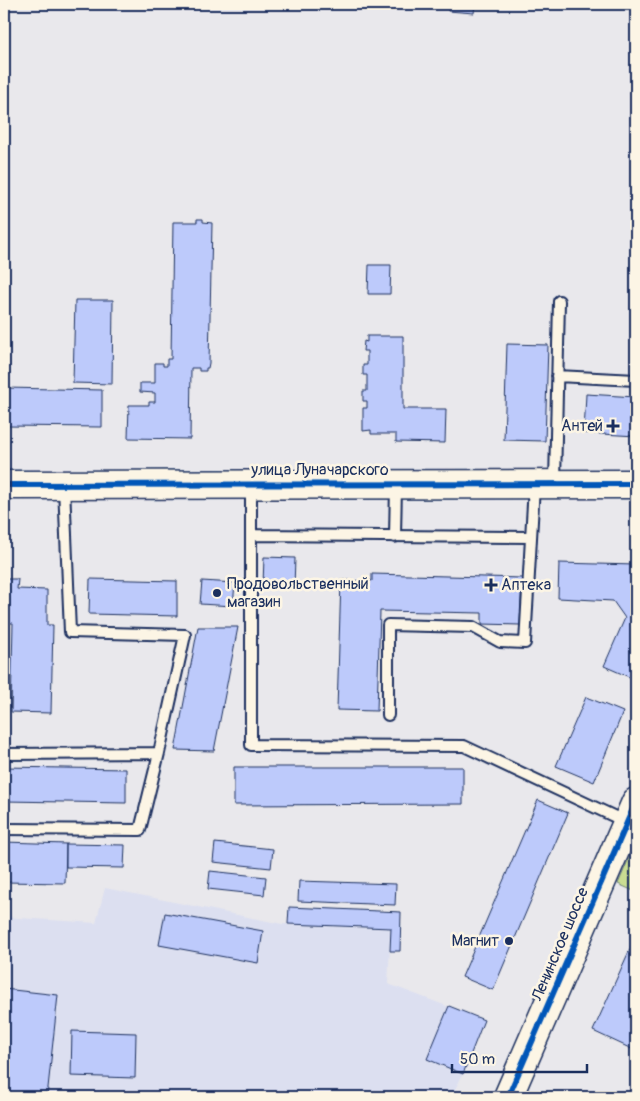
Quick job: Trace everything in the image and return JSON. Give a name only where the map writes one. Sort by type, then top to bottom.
[{"type":"street","name":"улица Луначарского","points":[[4,485],[636,484]]},
{"type":"street","name":"Ленинское шоссе","points":[[508,1097],[632,812]]},
{"type":"lane","points":[[388,715],[388,625],[473,627],[500,642],[525,643],[531,537],[544,484],[558,376],[559,301]]},
{"type":"lane","points":[[558,376],[636,380]]},
{"type":"lane","points":[[251,484],[251,746],[464,746],[632,812]]},
{"type":"lane","points":[[395,536],[396,484]]},
{"type":"lane","points":[[4,829],[140,830],[185,635],[70,632],[64,485]]},
{"type":"lane","points":[[251,535],[531,537]]},
{"type":"lane","points":[[4,754],[159,753]]},
{"type":"shaded area","points":[[105,888],[282,924],[391,928],[388,984],[484,1020],[463,1074],[451,1097],[4,1097],[4,917],[96,923]]},
{"type":"green space","points":[[636,842],[636,892],[618,884]]},
{"type":"building","points":[[448,4],[475,4],[474,13],[448,11]]},
{"type":"building","points":[[197,219],[203,219],[203,222],[212,223],[209,363],[206,371],[199,371],[199,368],[191,368],[190,439],[128,438],[129,405],[149,405],[149,402],[155,402],[155,393],[140,392],[140,383],[155,383],[155,363],[163,363],[163,366],[167,366],[167,359],[171,359],[173,222],[197,222]]},
{"type":"building","points":[[369,265],[391,265],[390,294],[368,294]]},
{"type":"building","points":[[75,300],[113,300],[112,384],[73,383]]},
{"type":"building","points":[[367,336],[403,336],[403,409],[446,409],[445,443],[396,442],[396,434],[371,434],[371,430],[363,431],[363,408],[367,408],[367,401],[363,401],[363,391],[367,391],[367,375],[363,375],[363,365],[367,365],[367,351],[363,351],[364,341],[367,342]]},
{"type":"building","points":[[507,344],[548,345],[545,441],[504,440]]},
{"type":"building","points":[[6,388],[102,390],[102,427],[6,426]]},
{"type":"building","points":[[586,394],[636,397],[636,436],[584,433]]},
{"type":"building","points":[[264,557],[295,558],[294,587],[263,585]]},
{"type":"building","points":[[559,563],[635,565],[636,680],[604,666],[625,618],[613,601],[558,598]]},
{"type":"building","points":[[372,574],[522,578],[520,625],[482,624],[482,613],[380,611],[377,711],[337,710],[341,580],[372,581]]},
{"type":"building","points":[[4,579],[18,579],[17,589],[47,590],[47,625],[53,625],[51,713],[11,712],[13,623],[4,623]]},
{"type":"building","points":[[90,579],[177,581],[177,616],[89,614]]},
{"type":"building","name":"Продовольственный магазин","points":[[202,581],[235,583],[233,606],[200,604]]},
{"type":"building","points":[[198,627],[238,627],[214,751],[175,750]]},
{"type":"building","points":[[586,697],[623,712],[594,782],[556,766]]},
{"type":"building","points":[[4,767],[126,769],[126,803],[4,801]]},
{"type":"building","points":[[234,767],[463,767],[463,804],[234,805]]},
{"type":"building","points":[[538,800],[568,813],[493,990],[462,977]]},
{"type":"building","points":[[4,842],[66,844],[65,883],[4,882]]},
{"type":"building","points":[[215,843],[273,849],[271,868],[213,862]]},
{"type":"building","points":[[66,844],[125,845],[124,868],[66,867]]},
{"type":"building","points":[[210,871],[266,877],[264,895],[208,889]]},
{"type":"building","points":[[299,881],[396,884],[395,905],[298,901]]},
{"type":"building","points":[[289,907],[401,912],[400,951],[390,951],[391,928],[288,924]]},
{"type":"building","points":[[165,913],[263,931],[258,963],[159,945]]},
{"type":"building","points":[[636,939],[636,1051],[593,1031]]},
{"type":"building","points":[[4,989],[58,995],[47,1097],[4,1097]]},
{"type":"building","points":[[449,1006],[484,1020],[463,1074],[427,1059]]},
{"type":"building","points":[[72,1031],[136,1033],[135,1078],[71,1076]]},
{"type":"cycle path","points":[[4,485],[636,484]]},
{"type":"cycle path","points":[[508,1097],[636,802]]},
{"type":"place","name":"Антей","points":[[613,426]]},
{"type":"place","name":"Аптека","points":[[491,585]]},
{"type":"place","name":"Продовольственный магазин","points":[[217,593]]},
{"type":"place","name":"Магнит","points":[[509,941]]}]
